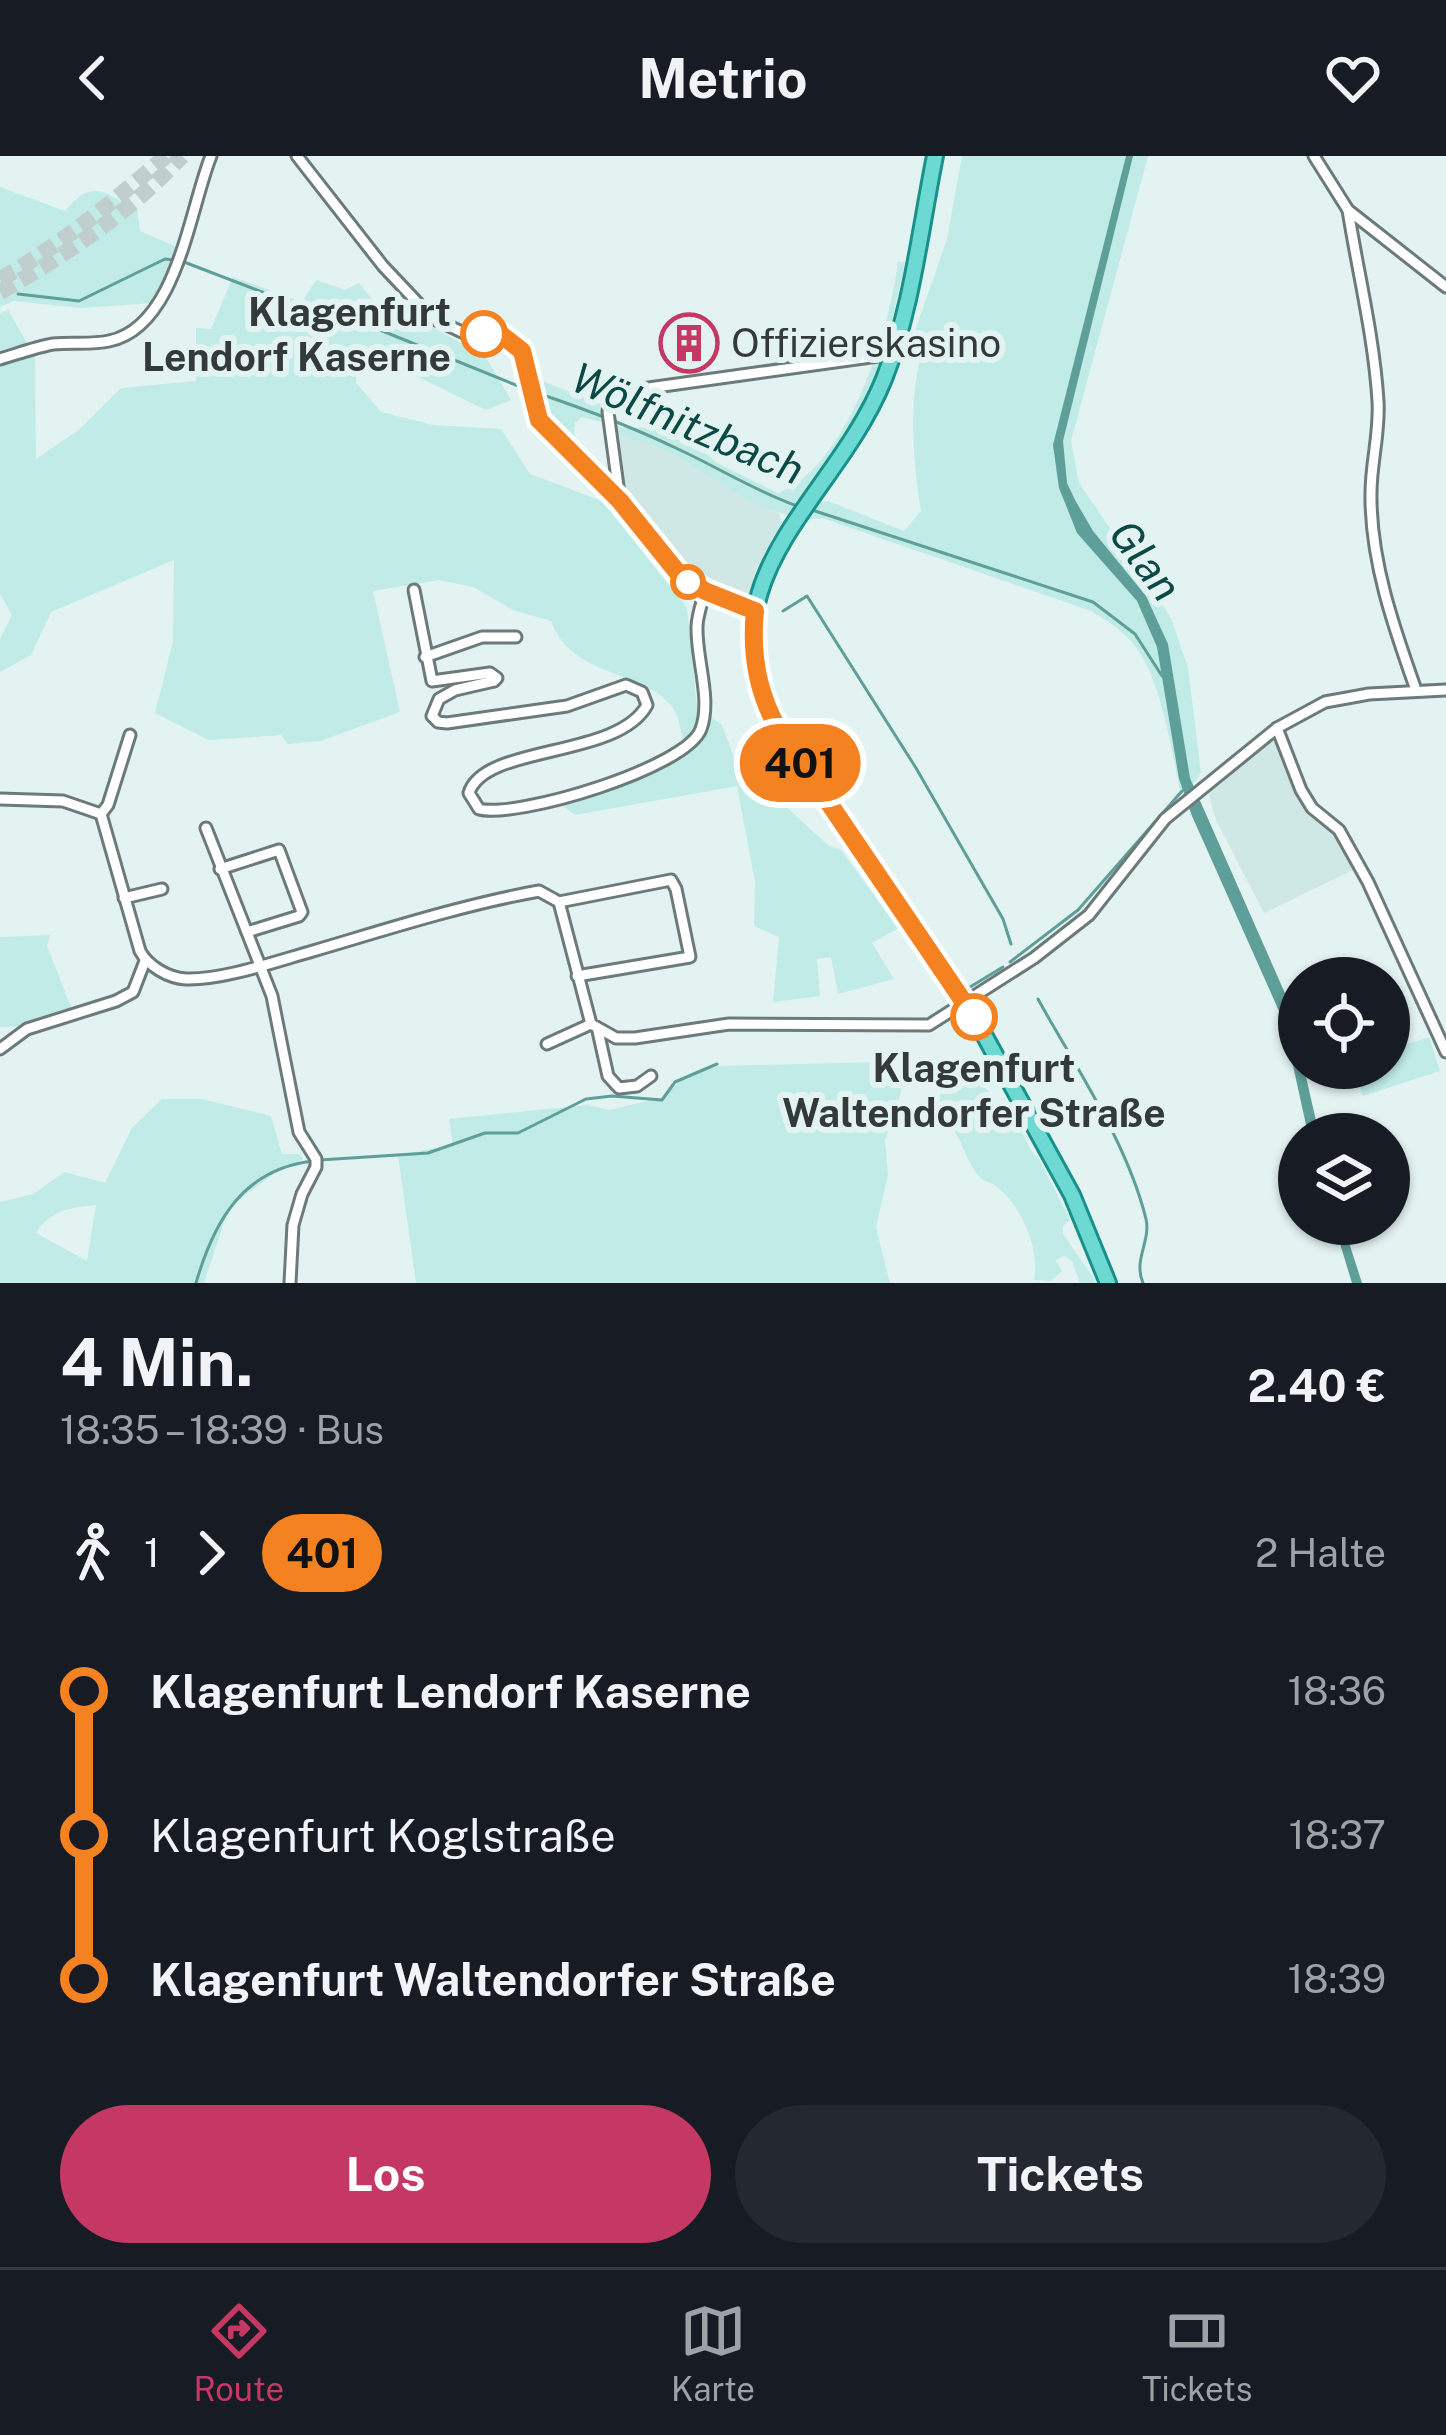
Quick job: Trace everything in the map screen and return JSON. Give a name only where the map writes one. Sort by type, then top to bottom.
[{"type":"main road","points":[[934,156],[903,314],[886,374],[858,431],[793,521],[765,575],[755,611],[759,679],[776,725],[965,1003],[1072,1195],[1108,1283]]},
{"type":"street","points":[[0,359],[52,344],[103,343],[128,335],[152,315],[178,260],[212,156]]},
{"type":"street","points":[[297,156],[418,306],[452,330],[503,336],[522,351],[544,426],[620,501],[678,573],[705,591],[755,611]]},
{"type":"street","points":[[1315,156],[1348,210],[1446,286]]},
{"type":"street","points":[[1348,210],[1378,398],[1373,533],[1388,608],[1416,690]]},
{"type":"street","points":[[620,501],[608,412],[610,398],[620,392],[878,356]]},
{"type":"street","points":[[414,590],[432,681],[490,673],[496,678],[439,699],[431,711],[438,722],[567,706],[626,685],[642,692],[647,705],[634,722],[596,740],[476,778],[469,793],[474,805],[487,812],[623,779],[674,755],[696,737],[702,728],[703,706],[696,626],[705,591]]},
{"type":"street","points":[[425,657],[482,637],[516,637]]},
{"type":"street","points":[[547,1044],[595,1027],[616,1038],[635,1038],[729,1024],[929,1025],[1034,958],[1089,915],[1181,804],[1276,728],[1325,702],[1446,690]]},
{"type":"street","points":[[1276,728],[1301,790],[1326,822],[1339,830],[1368,882],[1446,1052]]},
{"type":"street","points":[[101,814],[130,735]]},
{"type":"street","points":[[0,799],[63,801],[101,814]]},
{"type":"street","points":[[0,1049],[27,1029],[133,992],[145,961],[101,814]]},
{"type":"street","points":[[206,828],[272,996],[299,1132],[316,1162],[293,1225],[290,1283]]},
{"type":"street","points":[[220,868],[279,850],[302,912],[247,932]]},
{"type":"street","points":[[145,961],[184,979],[259,967],[488,900],[539,890],[559,902],[671,880],[690,957],[577,976]]},
{"type":"street","points":[[124,898],[162,889]]},
{"type":"street","points":[[559,902],[608,1076],[619,1088],[637,1086],[650,1076]]},
{"type":"shaded area","points":[[962,156],[1148,156],[1071,441],[1079,483],[1171,618],[1188,668],[1201,773],[1182,799],[1153,679],[1135,646],[1114,626],[1091,611],[822,518],[800,521],[814,503],[828,501],[904,531],[921,511],[913,422],[916,379],[927,335],[915,331],[947,239]]},
{"type":"shaded area","points":[[1126,156],[1133,156],[1063,441],[1067,483],[1093,531],[1146,596],[1168,644],[1190,778],[1278,977],[1278,1009],[1179,779],[1157,647],[1137,601],[1077,533],[1059,488],[1053,445]]},
{"type":"shaded area","points":[[0,187],[65,211],[91,191],[137,210],[140,231],[177,247],[153,303],[81,308],[13,301],[0,307]]},
{"type":"shaded area","points":[[898,262],[905,262],[883,361],[851,429],[789,516],[744,498],[668,452],[615,433],[613,427],[654,428],[700,448],[717,463],[778,493],[803,478],[845,426],[861,393],[885,323]]},
{"type":"shaded area","points":[[233,277],[302,302],[316,280],[345,290],[359,283],[389,321],[403,326],[420,321],[485,356],[511,400],[486,410],[371,354],[357,362],[356,383],[381,412],[433,425],[501,429],[530,474],[602,501],[687,608],[697,707],[722,725],[735,760],[829,846],[841,850],[898,928],[872,943],[894,979],[838,994],[831,957],[817,959],[820,996],[773,1002],[779,937],[754,926],[755,882],[737,786],[575,815],[563,806],[685,755],[676,712],[661,695],[575,654],[551,621],[513,610],[473,587],[439,580],[373,591],[400,712],[320,741],[288,744],[281,735],[209,740],[155,713],[173,642],[174,560],[51,612],[31,655],[0,672],[0,639],[12,615],[0,594],[0,313],[8,310],[35,357],[36,459],[80,429],[121,388],[196,381],[196,328],[211,329]]},
{"type":"shaded area","points":[[537,379],[600,404],[605,423],[582,417],[575,423],[574,437],[588,460],[543,414]]},
{"type":"shaded area","points":[[615,433],[668,452],[744,498],[778,510],[782,522],[757,567],[749,594],[741,597],[687,572],[671,559],[623,496]]},
{"type":"shaded area","points":[[1276,731],[1300,790],[1338,833],[1355,869],[1264,913],[1216,820],[1208,792]]},
{"type":"shaded area","points":[[50,935],[47,946],[72,1010],[24,1026],[0,1027],[0,937]]},
{"type":"shaded area","points":[[1429,1037],[1440,1071],[1410,1081],[1410,1043]]},
{"type":"shaded area","points":[[879,1062],[902,1089],[885,1140],[888,1175],[876,1227],[890,1283],[416,1283],[398,1155],[453,1145],[449,1119],[587,1105],[610,1110],[663,1097],[682,1079],[718,1066]]},
{"type":"shaded area","points":[[973,1070],[1039,1159],[1070,1220],[1063,1234],[1097,1283],[1080,1283],[1072,1261],[1064,1256],[1056,1260],[1062,1271],[1051,1281],[1034,1280],[1034,1254],[1021,1216],[1006,1195],[980,1177],[952,1128],[938,1114],[941,1088]]},
{"type":"shaded area","points":[[1298,1089],[1309,1089],[1314,1113],[1303,1113]]},
{"type":"shaded area","points":[[162,1099],[202,1099],[271,1116],[282,1154],[300,1154],[303,1159],[279,1170],[229,1207],[204,1283],[0,1283],[0,1202],[33,1194],[65,1172],[105,1183],[132,1128]],"holes":[[[96,1205],[87,1261],[36,1233],[62,1212]]]},
{"type":"shaded area","points":[[1340,1245],[1350,1245],[1362,1283],[1352,1283]]},
{"type":"waterway","name":"Wölfnitzbach","points":[[18,294],[79,301],[165,259],[174,260]]},
{"type":"waterway","name":"Wölfnitzbach","points":[[184,262],[317,313],[348,317],[528,390]]},
{"type":"waterway","name":"Wölfnitzbach","points":[[537,393],[643,433],[797,506]]},
{"type":"waterway","name":"Wölfnitzbach","points":[[812,510],[1093,602],[1135,634],[1162,676]]},
{"type":"waterway","points":[[783,611],[807,596],[916,768],[1003,919],[1011,944]]},
{"type":"waterway","points":[[1010,962],[1078,910],[1182,791]]},
{"type":"waterway","points":[[970,987],[1003,967]]},
{"type":"waterway","points":[[1038,999],[1099,1106],[1137,1190],[1147,1227],[1140,1266],[1143,1283]]},
{"type":"waterway","points":[[320,1160],[428,1153],[485,1133],[518,1133],[586,1099],[662,1100],[675,1082],[717,1064]]},
{"type":"waterway","points":[[196,1283],[212,1239],[235,1202],[268,1175],[313,1161]]},
{"type":"tunnel","points":[[0,279],[86,222],[166,156]]},
{"type":"tunnel","points":[[0,292],[96,231],[182,156]]},
{"type":"bus line","name":"401","points":[[484,334],[503,336],[522,351],[539,420],[620,501],[678,573],[705,591],[755,611],[759,679],[776,725],[974,1017]]},
{"type":"place","name":"Klagenfurt Lendorf Kaserne","points":[[484,334]]},
{"type":"place","name":"Offizierskasino","points":[[689,343]]},
{"type":"place","name":"Klagenfurt Waltendorfer Straße","points":[[974,1017]]},
{"type":"water label","name":"Glan","points":[[1146,560]]}]
